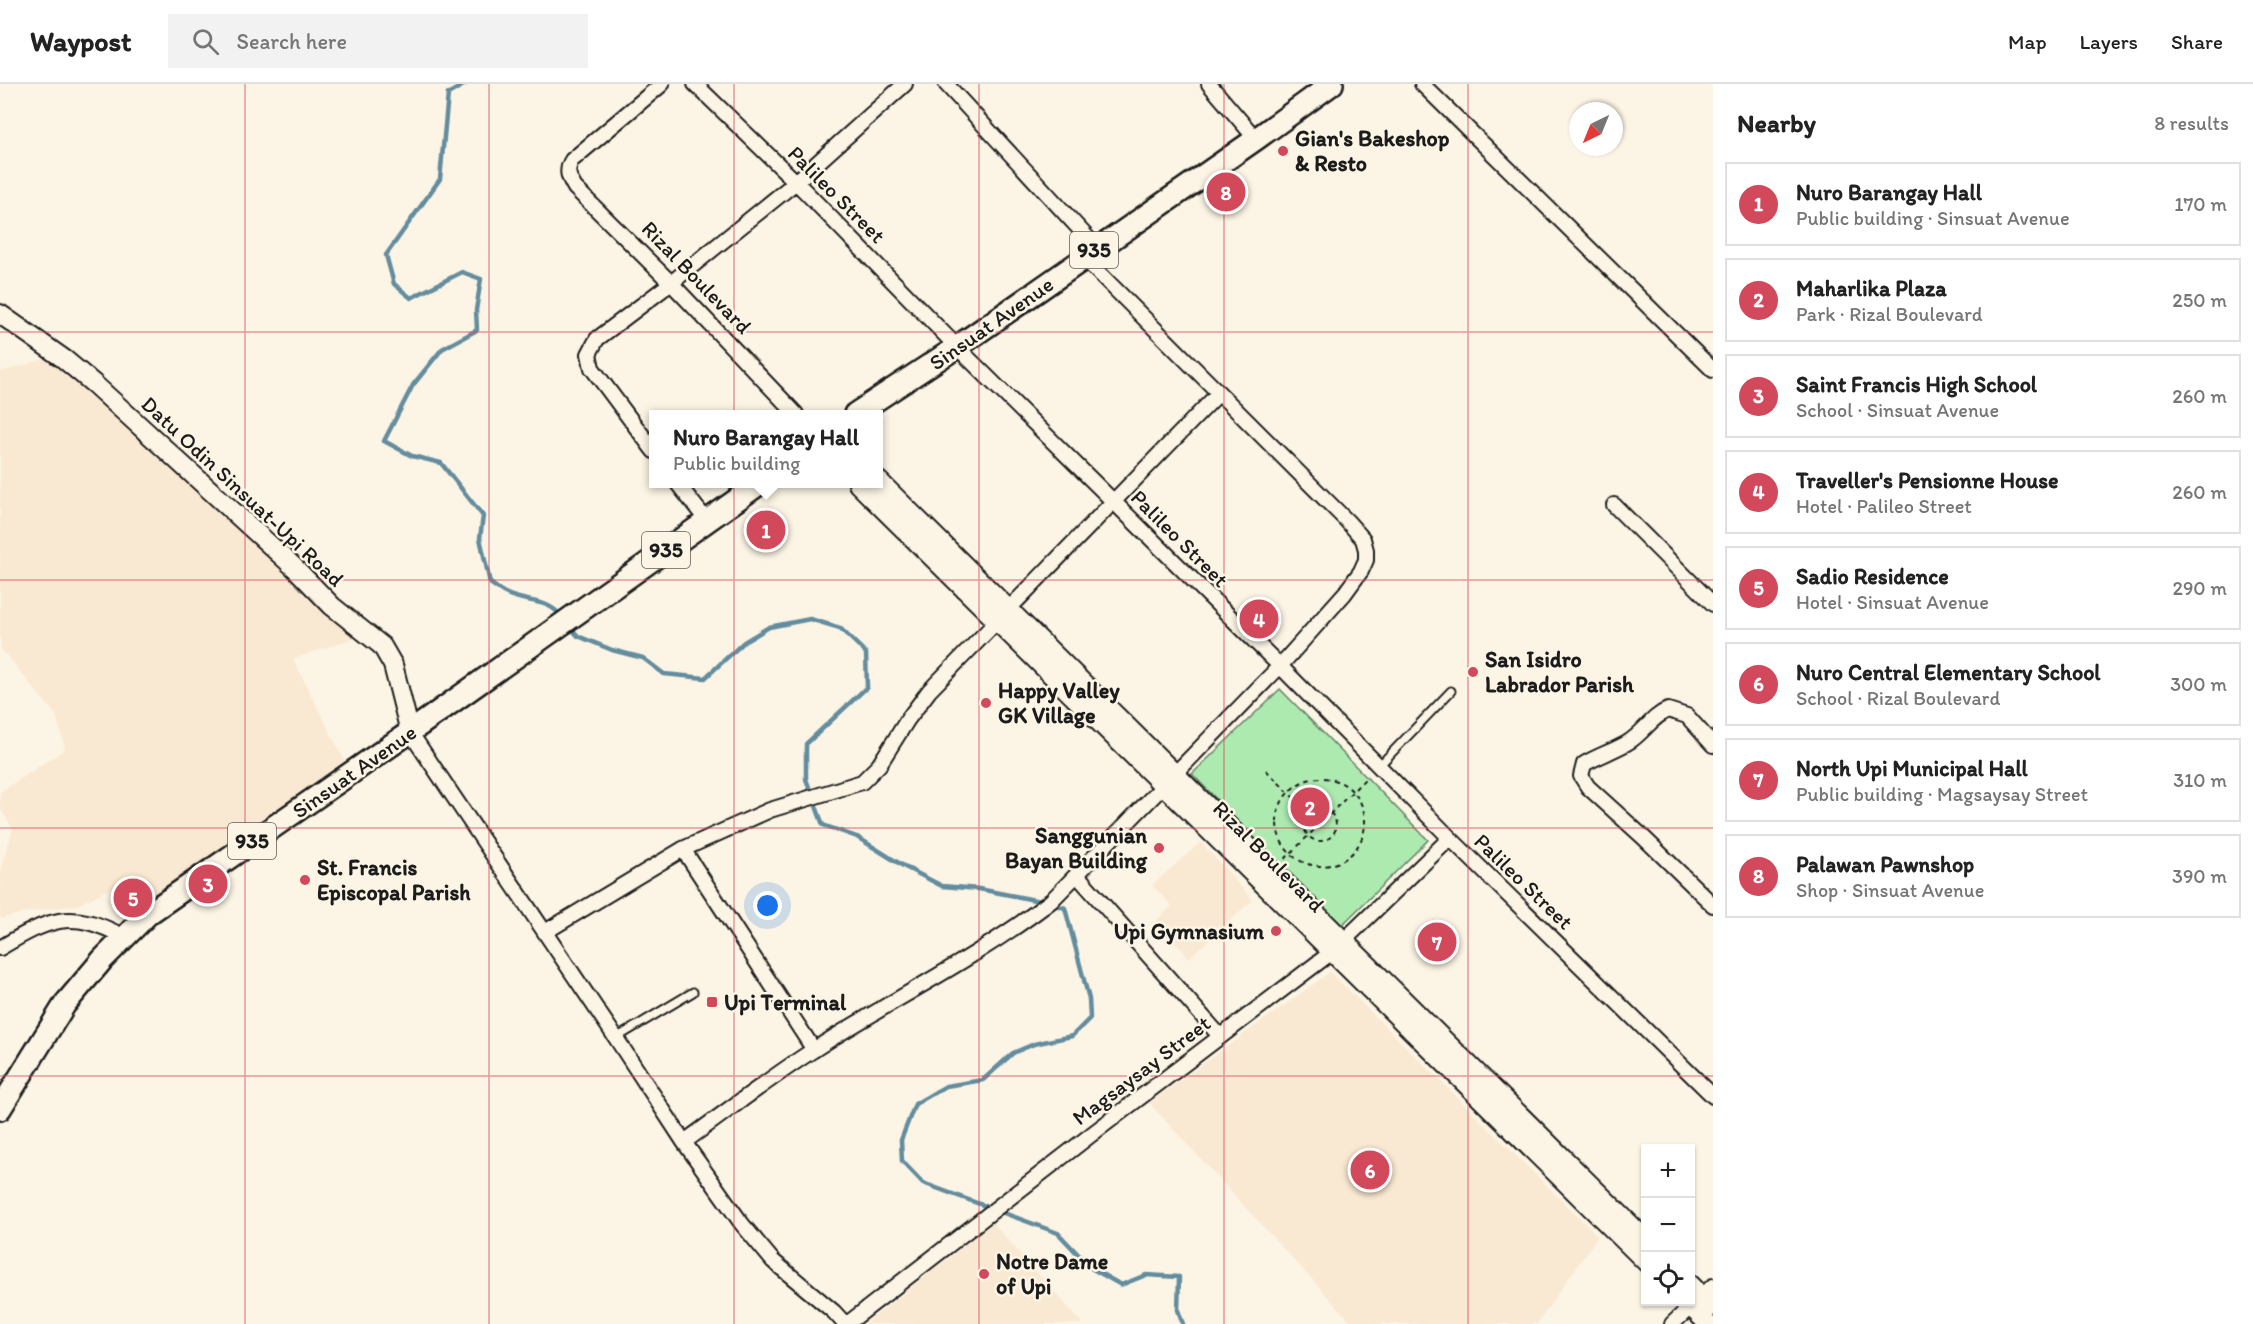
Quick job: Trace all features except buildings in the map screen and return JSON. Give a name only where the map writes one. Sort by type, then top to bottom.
[{"type":"main road","name":"Sinsuat Avenue","points":[[861,410],[957,347],[1332,84]]},
{"type":"main road","name":"Datu Odin Sinsuat-Upi Road","points":[[0,314],[64,359],[94,384],[288,561],[332,606],[382,646],[393,665],[410,732]]},
{"type":"main road","name":"Rizal Boulevard","points":[[883,485],[1002,615]]},
{"type":"main road","name":"Sinsuat Avenue","points":[[0,1109],[65,1004],[124,937],[157,909],[752,488]]},
{"type":"main road","name":"Rizal Boulevard","points":[[863,488],[1002,615],[1339,947],[1641,1235]]},
{"type":"main road","name":"Rizal Boulevard","points":[[1168,779],[1273,871],[1339,947],[1641,1257]]},
{"type":"main road","points":[[1699,1297],[1708,1324]]},
{"type":"street","name":"Rizal Boulevard","points":[[662,84],[578,154],[567,171],[575,188],[671,283],[792,410]]},
{"type":"street","name":"Palileo Street","points":[[695,84],[796,182],[957,347],[1280,666],[1450,838],[1713,1096]]},
{"type":"street","points":[[649,444],[592,368],[589,354],[597,339],[671,283],[796,182],[905,84]]},
{"type":"street","points":[[684,1142],[814,1050],[973,955],[1051,901],[1280,666],[1345,593],[1361,571],[1365,560],[1366,550],[1363,539],[1219,393],[1091,253],[946,84]]},
{"type":"street","points":[[1209,84],[1256,139]]},
{"type":"street","points":[[1422,84],[1713,370]]},
{"type":"street","points":[[545,932],[683,849],[770,810],[862,782],[871,775],[929,691],[1219,393]]},
{"type":"street","points":[[682,488],[707,521]]},
{"type":"street","points":[[1614,506],[1713,604]]},
{"type":"street","points":[[1713,745],[1687,716],[1668,710],[1661,713],[1627,743],[1584,764],[1581,776],[1588,787],[1713,905]]},
{"type":"street","points":[[410,732],[684,1142],[755,1241],[773,1261],[846,1324]]},
{"type":"street","name":"Magsaysay Street","points":[[846,1324],[1339,947],[1450,838]]},
{"type":"street","points":[[683,849],[814,1050]]},
{"type":"street","points":[[1077,874],[1220,1036]]},
{"type":"street","points":[[0,948],[44,923],[67,919],[89,921],[124,937]]},
{"type":"street","points":[[1672,1324],[1699,1297]]},
{"type":"lane","points":[[1379,766],[1451,691]]},
{"type":"lane","points":[[616,1038],[693,992]]},
{"type":"path","points":[[1273,871],[1379,766]]},
{"type":"path","points":[[1266,770],[1309,813]]},
{"type":"path","points":[[1321,778],[1338,781],[1353,791],[1362,806],[1366,822],[1363,838],[1354,852],[1341,862],[1324,867],[1308,864],[1290,854],[1282,842],[1277,825],[1280,807],[1288,792],[1303,782],[1321,778]]},
{"type":"path","points":[[1319,808],[1331,813],[1336,824],[1335,832],[1329,839],[1321,841],[1308,836],[1304,825],[1305,817],[1309,813],[1319,808]]},
{"type":"shaded area","points":[[48,358],[218,506],[317,604],[355,638],[293,659],[348,767],[151,904],[129,879],[78,905],[27,912],[0,919],[0,870],[13,829],[0,808],[0,792],[65,749],[56,715],[1,649],[0,638],[0,372]]},
{"type":"shaded area","points":[[1201,842],[1253,900],[1189,958],[1156,921],[1172,906],[1152,885]]},
{"type":"shaded area","points":[[1330,972],[1598,1236],[1537,1324],[1353,1324],[1149,1103]]},
{"type":"shaded area","name":"Notre Dame of Upi","points":[[993,1223],[1083,1324],[865,1324]]},
{"type":"green space","points":[[1280,689],[1428,840],[1341,926],[1192,774]]},
{"type":"waterway","points":[[465,84],[448,94],[440,179],[386,255],[394,284],[411,298],[462,272],[481,279],[476,310],[477,330],[442,349],[413,385],[384,441],[412,456],[441,463],[483,516],[480,538],[490,583],[514,597],[549,606],[561,616]]},
{"type":"waterway","points":[[568,625],[578,636],[612,650],[643,658],[664,674],[705,678],[744,642],[769,627],[810,619],[840,628],[866,653],[867,687],[806,744],[806,779],[823,825],[857,837],[905,867],[942,886],[979,889],[1045,902]]},
{"type":"waterway","points":[[1053,904],[1065,908],[1089,999],[1090,1018],[1072,1036],[1034,1044],[1013,1053],[983,1080],[946,1086],[915,1104],[901,1140],[902,1161],[923,1183],[1058,1233],[1091,1268],[1121,1285],[1146,1275],[1179,1277],[1178,1310],[1183,1324]]},
{"type":"place","name":"Gian's Bakeshop & Resto","points":[[1283,151]]},
{"type":"place","name":"Palawan Pawnshop","points":[[1226,192]]},
{"type":"place","name":"Nuro Barangay Hall","points":[[766,530]]},
{"type":"place","name":"Traveller's Pensionne House","points":[[1259,619]]},
{"type":"place","name":"San Isidro Labrador Parish","points":[[1473,672]]},
{"type":"place","name":"Happy Valley GK Village","points":[[986,703]]},
{"type":"place","name":"Maharlika Plaza","points":[[1310,807]]},
{"type":"place","name":"Sanggunian Bayan Building","points":[[1159,848]]},
{"type":"place","name":"St. Francis Episcopal Parish","points":[[305,880]]},
{"type":"place","name":"Saint Francis High School","points":[[208,884]]},
{"type":"place","name":"Sadio Residence","points":[[133,898]]},
{"type":"place","name":"Upi Gymnasium","points":[[1276,931]]},
{"type":"place","name":"North Upi Municipal Hall","points":[[1437,942]]},
{"type":"place","name":"Upi Terminal","points":[[712,1002]]},
{"type":"place","name":"Nuro Central Elementary School","points":[[1370,1170]]},
{"type":"place","name":"Notre Dame of Upi","points":[[984,1274]]}]
